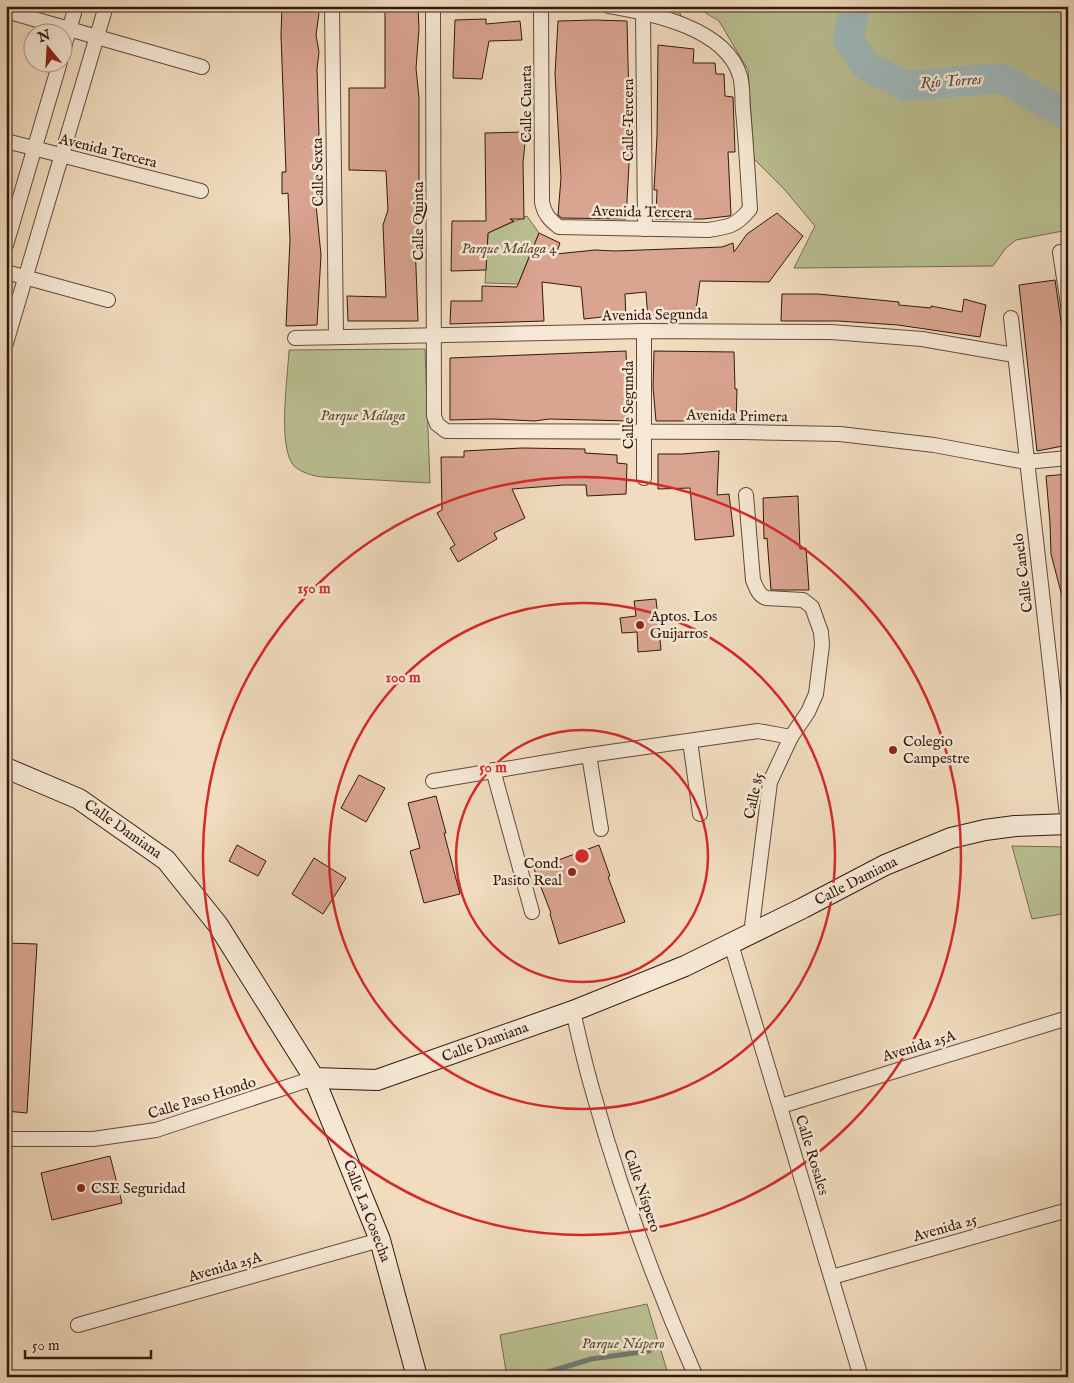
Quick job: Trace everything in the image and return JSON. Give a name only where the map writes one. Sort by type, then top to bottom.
[{"type":"street","points":[[72,22],[76,6]]},
{"type":"street","points":[[6,343],[106,6]]},
{"type":"street","name":"Calle Sexta","points":[[332,6],[336,337]]},
{"type":"street","name":"Calle Quinta","points":[[433,6],[434,416],[437,424],[446,431]]},
{"type":"street","name":"Calle Cuarta","points":[[541,6],[542,202]]},
{"type":"street","points":[[609,6],[643,11]]},
{"type":"street","points":[[6,11],[45,22]]},
{"type":"street","name":"Avenida Tercera","points":[[542,202],[544,211],[552,222],[559,227],[708,230],[730,226],[741,220],[750,209],[740,76],[730,56],[714,41],[685,24],[643,11]]},
{"type":"street","name":"Calle Tercera","points":[[643,11],[645,229]]},
{"type":"street","points":[[72,30],[202,67]]},
{"type":"street","points":[[6,245],[57,72]]},
{"type":"street","name":"Avenida Tercera","points":[[6,141],[201,191]]},
{"type":"street","points":[[1060,252],[1068,305]]},
{"type":"street","points":[[6,272],[108,300]]},
{"type":"street","name":"Calle Canelo","points":[[1011,318],[1068,824]]},
{"type":"street","name":"Avenida Segunda","points":[[295,338],[644,331],[830,332],[922,340],[1014,355]]},
{"type":"street","name":"Calle Segunda","points":[[644,331],[644,478]]},
{"type":"street","name":"Avenida Primera","points":[[446,431],[840,434],[934,445],[1026,462],[1068,458]]},
{"type":"street","name":"Calle 85","points":[[746,495],[753,580],[762,596],[775,599],[803,600],[812,607],[822,632],[816,694],[808,712],[791,736],[770,782],[750,934]]},
{"type":"street","points":[[433,781],[493,770],[690,742],[758,730],[791,736]]},
{"type":"street","points":[[690,742],[700,814]]},
{"type":"street","points":[[589,755],[601,829]]},
{"type":"street","name":"Calle Damiana","points":[[6,768],[78,799],[166,860],[218,925],[314,1078],[377,1080],[573,1011],[686,966],[885,865],[952,838],[985,830],[1015,826],[1068,824]]},
{"type":"street","points":[[493,770],[532,912]]},
{"type":"street","name":"Calle Rosales","points":[[731,944],[861,1377]]},
{"type":"street","name":"Calle Níspero","points":[[573,1011],[592,1092],[617,1171],[648,1262],[696,1377]]},
{"type":"street","name":"Avenida 25A","points":[[780,1106],[1068,1018]]},
{"type":"street","name":"Calle Paso Hondo","points":[[6,1139],[93,1139],[156,1130],[314,1078]]},
{"type":"street","name":"Calle La Cosecha","points":[[314,1078],[380,1240],[417,1377]]},
{"type":"street","name":"Avenida 25","points":[[832,1278],[1068,1210]]},
{"type":"street","name":"Avenida 25A","points":[[78,1325],[380,1240]]},
{"type":"green space","points":[[609,6],[677,6],[685,25]]},
{"type":"green space","points":[[694,6],[1068,6],[1068,230],[1016,240],[1006,248],[993,266],[794,268],[815,226],[784,189],[754,159],[748,70],[719,21]]},
{"type":"green space","name":"Parque Málaga 4","points":[[527,216],[539,233],[518,284],[485,283],[488,233]]},
{"type":"green space","name":"Parque Málaga","points":[[425,349],[430,483],[319,477],[294,466],[289,457],[285,428],[289,350]]},
{"type":"green space","points":[[1012,846],[1068,847],[1068,913],[1032,919]]},
{"type":"green space","name":"Parque Níspero","points":[[647,1304],[668,1374],[653,1377],[507,1377],[500,1335]]},
{"type":"building","points":[[282,6],[318,6],[319,13],[316,35],[319,52],[317,69],[319,135],[318,154],[315,154],[316,205],[321,255],[317,325],[286,326],[290,240],[288,193],[282,194],[282,172],[286,172],[281,35]]},
{"type":"building","points":[[385,6],[418,6],[419,29],[416,68],[419,98],[419,184],[415,241],[418,321],[348,321],[347,296],[386,297],[383,225],[388,210],[386,171],[349,170],[349,88],[385,88]]},
{"type":"building","points":[[486,19],[486,24],[520,21],[522,40],[489,41],[482,79],[453,78],[455,20]]},
{"type":"building","points":[[558,21],[627,21],[630,145],[626,219],[562,218],[558,215],[561,178],[555,74]]},
{"type":"building","points":[[658,45],[694,49],[693,63],[715,63],[716,74],[724,74],[725,96],[733,97],[735,152],[728,152],[731,215],[729,216],[703,219],[656,219],[657,190],[654,190],[657,136]]},
{"type":"building","points":[[526,132],[523,163],[524,219],[510,219],[514,221],[488,233],[486,270],[451,271],[452,221],[486,221],[485,133]]},
{"type":"building","points":[[777,213],[803,236],[769,282],[700,281],[695,317],[648,319],[646,292],[625,294],[626,319],[602,317],[584,319],[581,287],[542,282],[544,321],[450,324],[451,301],[482,301],[482,286],[517,287],[539,233],[560,243],[556,254],[595,250],[722,247],[733,243],[734,252],[747,234]]},
{"type":"building","points":[[1055,280],[1064,341],[1065,381],[1068,403],[1068,445],[1037,451],[1019,285]]},
{"type":"building","points":[[782,294],[818,294],[899,302],[899,305],[931,308],[931,306],[962,312],[964,299],[986,305],[980,337],[898,325],[838,321],[781,321]]},
{"type":"building","points":[[626,351],[629,421],[549,419],[535,421],[493,419],[450,420],[450,358]]},
{"type":"building","points":[[654,351],[734,352],[735,389],[737,389],[736,423],[656,421],[653,387]]},
{"type":"building","points":[[522,448],[585,449],[585,453],[617,455],[617,463],[627,464],[626,494],[587,496],[586,485],[512,489],[525,518],[494,533],[497,539],[458,562],[450,548],[455,545],[437,513],[442,510],[441,457],[464,457],[464,451]]},
{"type":"building","points":[[719,451],[717,495],[729,494],[734,536],[695,540],[690,488],[658,489],[658,454]]},
{"type":"building","points":[[1068,474],[1068,599],[1063,600],[1051,554],[1046,476]]},
{"type":"building","points":[[798,496],[800,549],[806,548],[809,590],[771,590],[767,538],[764,539],[763,498]]},
{"type":"building","name":"Aptos. Los Guijarros","points":[[656,599],[661,650],[638,652],[637,632],[622,633],[620,618],[636,616],[634,601]]},
{"type":"building","points":[[359,775],[385,788],[366,822],[341,808]]},
{"type":"building","points":[[436,796],[460,894],[424,903],[410,851],[420,848],[408,803]]},
{"type":"building","points":[[237,845],[266,861],[258,876],[229,861]]},
{"type":"building","points":[[599,845],[610,876],[608,877],[625,922],[559,944],[551,913],[534,869]]},
{"type":"building","points":[[314,858],[346,878],[323,914],[292,894]]},
{"type":"building","points":[[6,943],[37,944],[27,1113],[6,1111]]},
{"type":"building","name":"CSE Seguridad","points":[[110,1156],[122,1203],[52,1220],[41,1173]]},
{"type":"waterway","name":"Río Torres","points":[[855,6],[848,38],[866,66],[906,86],[1001,78],[1068,115]]},
{"type":"waterway","points":[[540,1377],[545,1373],[591,1359],[649,1351]]},
{"type":"place","name":"Aptos. Los Guijarros","points":[[640,625]]},
{"type":"place","name":"Colegio Campestre","points":[[893,750]]},
{"type":"place","name":"Cond. Pasito Real","points":[[572,872]]},
{"type":"place","name":"CSE Seguridad","points":[[81,1188]]}]
